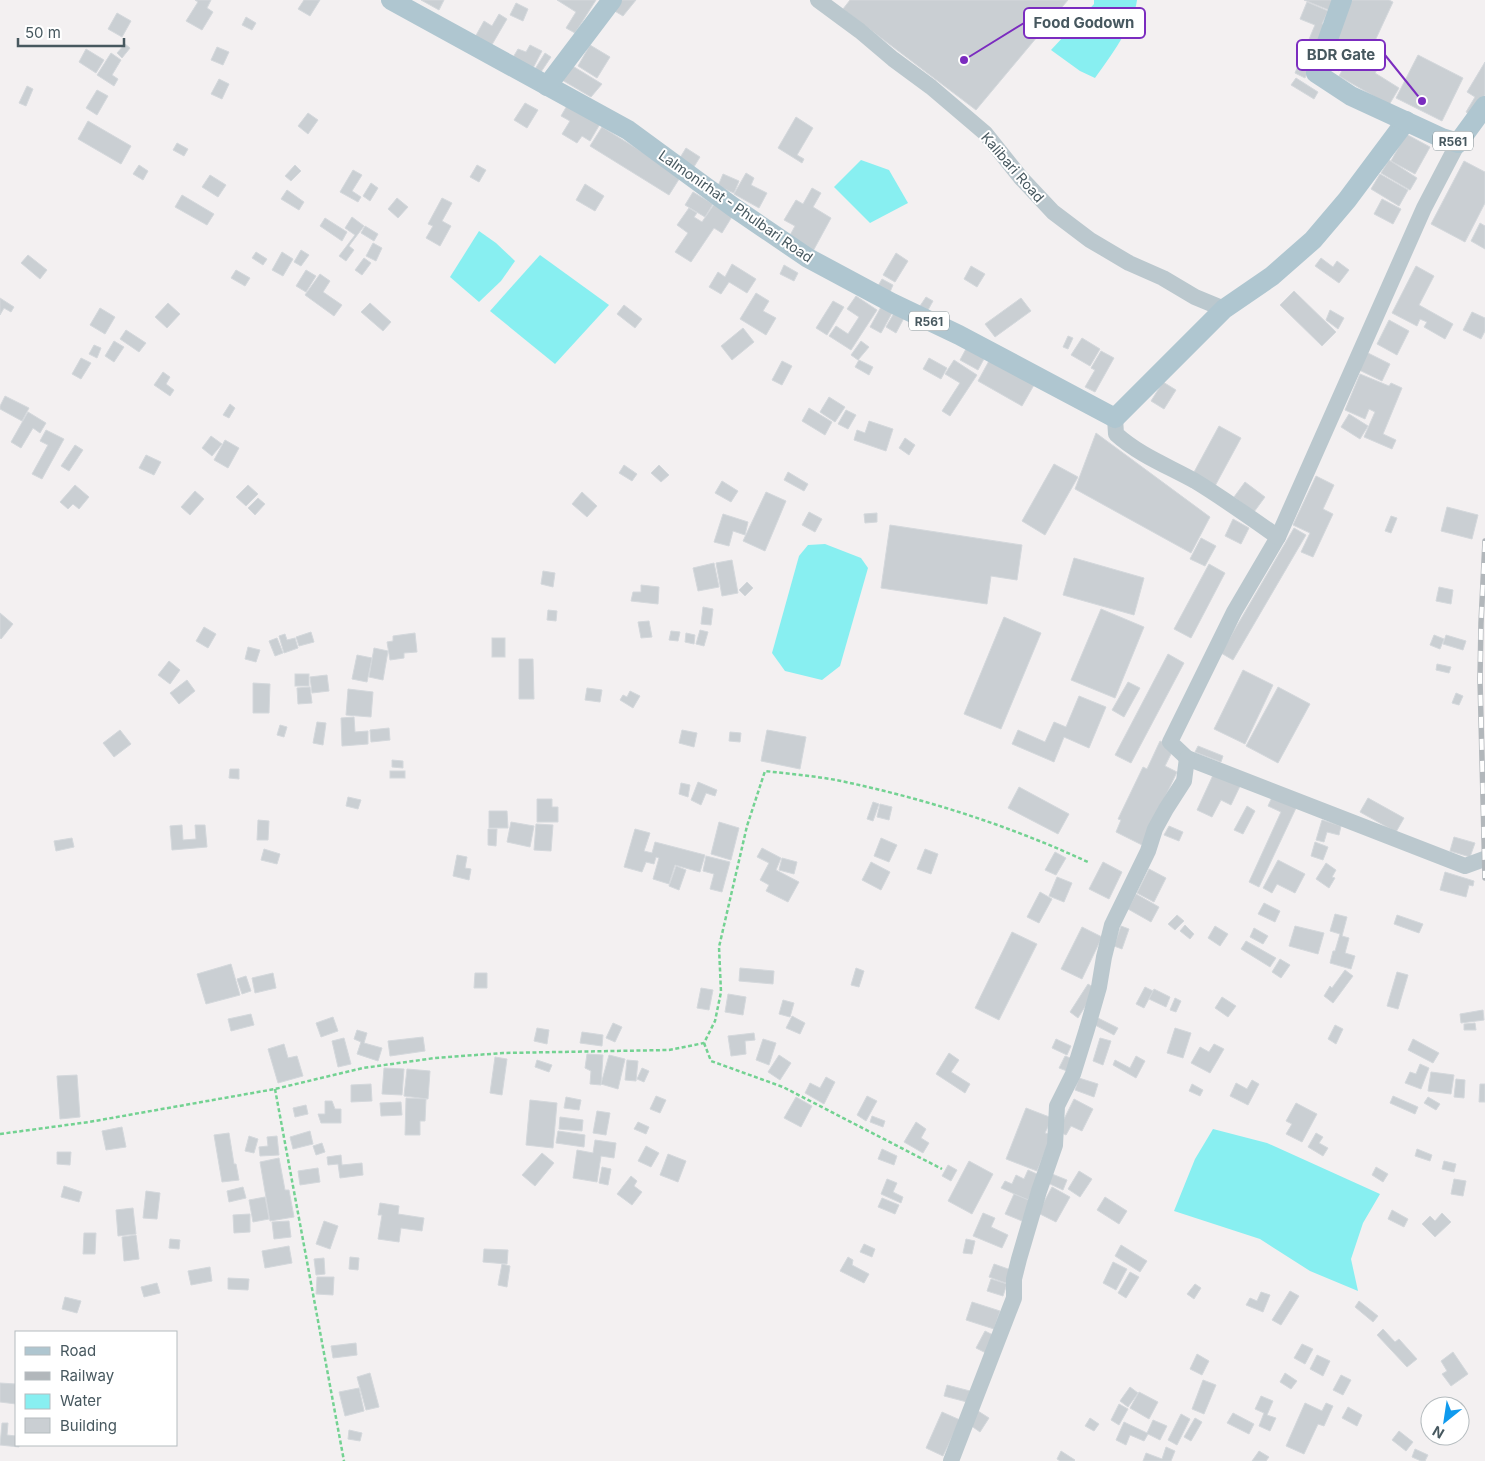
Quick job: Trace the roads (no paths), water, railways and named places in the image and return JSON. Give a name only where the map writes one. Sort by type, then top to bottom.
[{"type":"main road","name":"Lalmonirhat - Phulbari Road","points":[[390,0],[628,130],[733,207],[808,258],[892,303],[959,335],[1115,418]]},
{"type":"main road","points":[[546,86],[612,0]]},
{"type":"main road","points":[[1115,418],[1224,309],[1272,276],[1313,240],[1347,200],[1406,121],[1351,96],[1316,73],[1342,0]]},
{"type":"main road","name":"R561","points":[[1406,121],[1442,138],[1458,143],[1485,106]]},
{"type":"street","name":"Kalibari Road","points":[[818,0],[860,31],[985,133],[1021,178],[1053,212],[1090,240],[1129,264],[1163,278],[1195,297],[1224,309]]},
{"type":"street","points":[[1458,143],[1424,208],[1278,537],[1234,612],[1170,742],[1187,758],[1465,866],[1485,860]]},
{"type":"street","points":[[1115,418],[1116,434],[1126,442],[1150,458],[1195,482],[1278,537]]},
{"type":"street","points":[[951,1461],[1014,1298],[1014,1279],[1019,1259],[1055,1145],[1057,1106],[1073,1074],[1087,1029],[1099,987],[1112,925],[1148,851],[1155,829],[1184,781],[1187,758]]},
{"type":"water","points":[[1094,0],[1137,0],[1135,10],[1126,30],[1095,78],[1080,71],[1051,50],[1094,4]]},
{"type":"water","points":[[861,160],[889,170],[908,203],[870,223],[834,187]]},
{"type":"water","points":[[479,231],[496,243],[515,261],[501,281],[479,302],[450,277]]},
{"type":"water","points":[[540,255],[609,305],[555,364],[490,311]]},
{"type":"water","points":[[825,544],[861,558],[868,568],[840,666],[822,680],[785,671],[772,653],[799,556],[808,545]]},
{"type":"water","points":[[1213,1129],[1267,1143],[1380,1194],[1363,1223],[1351,1259],[1358,1291],[1310,1271],[1260,1239],[1174,1211],[1195,1159]]},
{"type":"railway","points":[[1485,541],[1480,679],[1485,878]]},
{"type":"place","name":"Food Godown","points":[[964,60]]},
{"type":"place","name":"BDR Gate","points":[[1422,101]]}]
